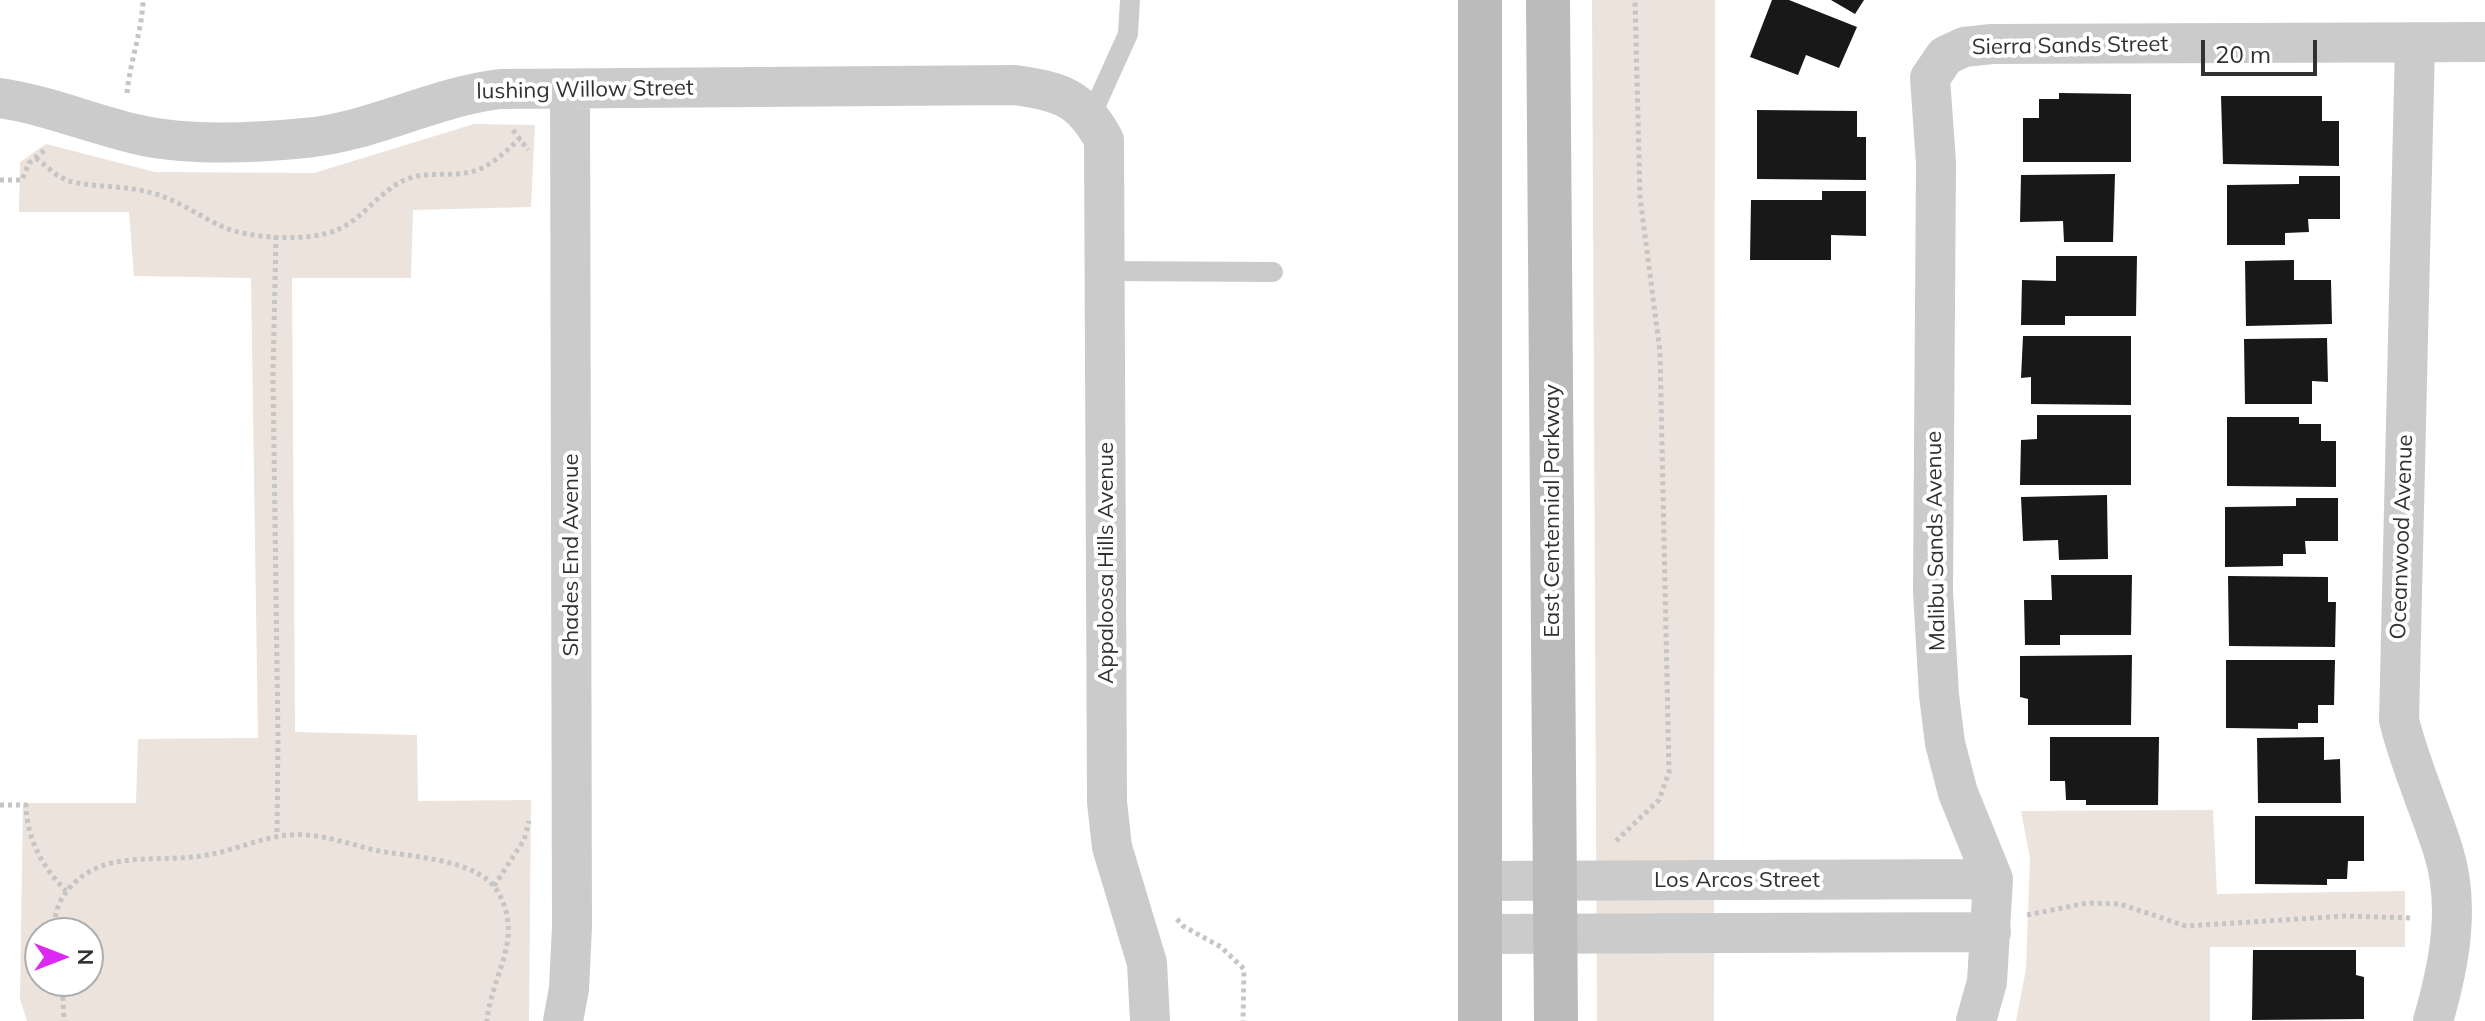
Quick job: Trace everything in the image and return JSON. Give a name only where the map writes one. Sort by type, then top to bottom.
[{"type":"main road","points":[[1480,0],[1480,1021]]},
{"type":"main road","name":"East Centennial Parkway","points":[[1548,0],[1556,1021]]},
{"type":"street","name":"Sierra Sands Street","points":[[1945,56],[1964,47],[1992,44],[2485,42]]},
{"type":"street","name":"Oceanwood Avenue","points":[[2415,43],[2399,720],[2407,754],[2444,853],[2452,931],[2447,974],[2433,1021]]},
{"type":"street","name":"Malibu Sands Avenue","points":[[1945,56],[1930,78],[1936,163],[1933,591],[1945,743],[1992,909],[1987,982],[1976,1021]]},
{"type":"street","name":"lushing Willow Street","points":[[0,98],[59,110],[138,135],[181,140],[306,138],[345,131],[466,93],[500,89],[1015,85],[1053,90],[1086,111]]},
{"type":"street","name":"Shades End Avenue","points":[[563,1021],[569,989],[572,927],[570,89]]},
{"type":"street","name":"Appaloosa Hills Avenue","points":[[1086,111],[1104,140],[1107,802],[1112,847],[1147,963],[1150,1021]]},
{"type":"street","name":"Los Arcos Street","points":[[1481,881],[1554,880],[1992,909]]},
{"type":"street","points":[[1481,934],[1556,933],[1992,909]]},
{"type":"lane","points":[[1086,111],[1128,34],[1130,0]]},
{"type":"lane","points":[[1106,271],[1273,272]]},
{"type":"path","points":[[122,130],[143,0]]},
{"type":"path","points":[[1609,848],[1659,800],[1669,772],[1660,352],[1640,197],[1635,0]]},
{"type":"path","points":[[0,180],[22,180],[25,170],[45,151],[59,110]]},
{"type":"path","points":[[36,158],[68,181],[149,192],[188,207],[233,230],[310,237],[336,230],[350,222],[399,182],[414,176],[466,173],[479,169],[504,154],[520,138]]},
{"type":"path","points":[[276,236],[273,375],[277,836]]},
{"type":"path","points":[[494,886],[524,840],[531,810],[571,804]]},
{"type":"path","points":[[0,805],[26,805],[26,822],[39,856],[66,891]]},
{"type":"path","points":[[54,917],[57,904],[66,891],[83,876],[112,862],[208,855],[277,836],[315,835],[397,855],[440,861],[471,871],[494,886],[506,910],[508,945],[491,995],[487,1021]]},
{"type":"path","points":[[1132,917],[1169,903],[1174,917],[1183,926],[1234,957],[1244,969],[1243,1021]]},
{"type":"path","points":[[1992,909],[2037,915],[2087,903],[2120,904],[2186,926],[2345,916],[2451,920]]},
{"type":"path","points":[[63,997],[64,1021]]},
{"type":"shaded area","points":[[1592,0],[1715,0],[1714,1021],[1597,1021]]},
{"type":"shaded area","points":[[474,124],[535,125],[531,207],[413,210],[411,278],[292,278],[295,732],[417,735],[418,801],[531,800],[529,1021],[27,1021],[20,999],[23,803],[136,803],[138,739],[258,738],[251,278],[134,276],[129,212],[19,212],[20,162],[46,144],[155,172],[314,173]]},
{"type":"shaded area","points":[[2213,810],[2217,894],[2405,891],[2405,947],[2210,947],[2210,1021],[2016,1021],[2026,969],[2030,859],[2021,811]]},
{"type":"building","points":[[1772,0],[1789,0],[1857,27],[1839,68],[1806,55],[1798,75],[1750,57]]},
{"type":"building","points":[[1831,0],[1864,0],[1855,14]]},
{"type":"building","points":[[2059,93],[2131,94],[2131,162],[2023,162],[2023,118],[2039,118],[2039,99],[2059,99]]},
{"type":"building","points":[[2221,96],[2322,96],[2322,121],[2339,121],[2339,166],[2223,164]]},
{"type":"building","points":[[1757,110],[1857,111],[1857,137],[1866,137],[1866,180],[1757,179]]},
{"type":"building","points":[[2115,174],[2113,242],[2064,242],[2063,221],[2020,222],[2021,175]]},
{"type":"building","points":[[2299,176],[2340,176],[2340,219],[2308,219],[2309,232],[2285,233],[2285,245],[2227,245],[2227,185],[2299,184]]},
{"type":"building","points":[[1822,191],[1866,191],[1866,236],[1831,235],[1831,260],[1750,260],[1751,200],[1822,200]]},
{"type":"building","points":[[2056,256],[2137,256],[2136,316],[2065,316],[2065,325],[2021,325],[2022,280],[2056,281]]},
{"type":"building","points":[[2294,260],[2294,280],[2331,280],[2332,324],[2246,326],[2245,261]]},
{"type":"building","points":[[2023,336],[2131,336],[2131,405],[2031,404],[2031,377],[2021,378]]},
{"type":"building","points":[[2327,338],[2328,382],[2312,381],[2312,404],[2245,404],[2244,339]]},
{"type":"building","points":[[2037,415],[2131,415],[2131,485],[2020,485],[2021,440],[2037,439]]},
{"type":"building","points":[[2227,417],[2299,417],[2299,424],[2321,424],[2321,441],[2336,441],[2336,487],[2227,486]]},
{"type":"building","points":[[2107,495],[2108,559],[2059,560],[2058,540],[2023,541],[2021,497]]},
{"type":"building","points":[[2296,498],[2338,498],[2338,541],[2305,541],[2306,554],[2283,554],[2283,566],[2225,567],[2225,507],[2296,506]]},
{"type":"building","points":[[2051,575],[2132,575],[2131,635],[2060,635],[2060,645],[2025,645],[2024,600],[2052,600]]},
{"type":"building","points":[[2228,576],[2328,577],[2328,602],[2336,602],[2335,647],[2229,646]]},
{"type":"building","points":[[2132,655],[2131,725],[2028,725],[2028,699],[2020,697],[2020,656]]},
{"type":"building","points":[[2226,660],[2335,660],[2334,705],[2318,705],[2318,723],[2298,723],[2298,729],[2226,728]]},
{"type":"building","points":[[2050,737],[2159,737],[2158,805],[2086,805],[2086,800],[2066,800],[2065,781],[2050,781]]},
{"type":"building","points":[[2324,737],[2324,760],[2340,759],[2341,803],[2258,803],[2257,738]]},
{"type":"building","points":[[2255,816],[2364,816],[2364,861],[2348,861],[2347,879],[2327,879],[2327,885],[2255,884]]},
{"type":"building","points":[[2253,950],[2356,950],[2356,975],[2364,977],[2364,1019],[2252,1020]]}]
